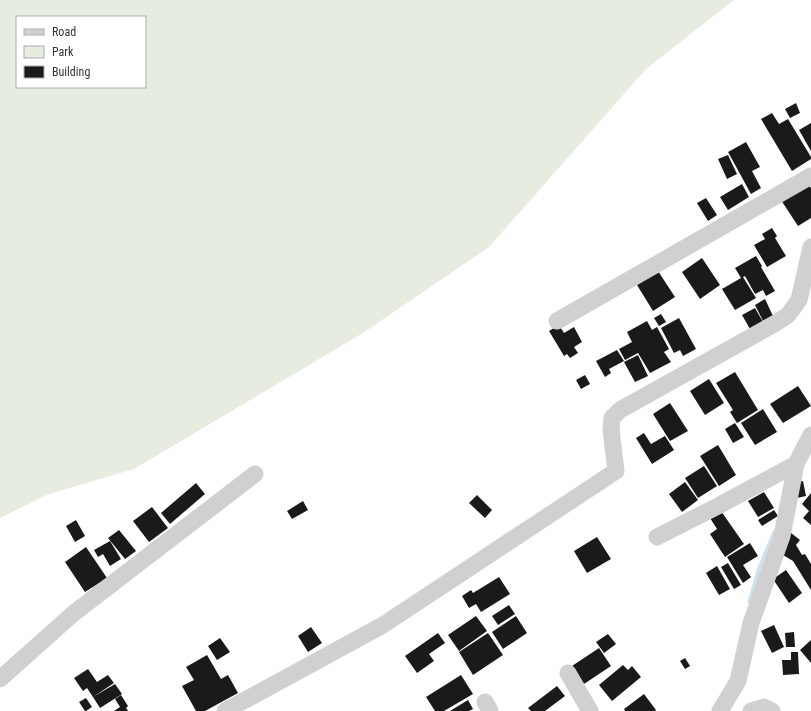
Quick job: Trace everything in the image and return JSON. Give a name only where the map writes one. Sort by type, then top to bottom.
[{"type":"street","points":[[557,321],[811,176]]},
{"type":"street","points":[[225,711],[383,625],[616,472],[610,430],[612,418],[620,410],[776,323],[805,303],[811,247]]},
{"type":"street","points":[[720,711],[738,681],[751,623],[782,536],[796,464],[811,435]]},
{"type":"street","points":[[657,537],[796,464]]},
{"type":"street","points":[[0,679],[74,613],[255,474]]},
{"type":"street","points":[[568,673],[590,711]]},
{"type":"street","points":[[751,711],[764,707],[772,711]]},
{"type":"green space","points":[[0,0],[734,0],[646,69],[489,247],[363,333],[134,469],[49,494],[0,518]]},
{"type":"building","points":[[796,103],[800,113],[790,118],[785,109]]},
{"type":"building","points":[[772,113],[779,124],[788,119],[811,157],[811,159],[792,171],[761,119]]},
{"type":"building","points":[[811,123],[811,151],[799,130]]},
{"type":"building","points":[[746,142],[760,167],[752,171],[761,188],[751,194],[728,152]]},
{"type":"building","points":[[728,155],[737,174],[727,179],[718,159]]},
{"type":"building","points":[[807,183],[811,188],[811,218],[798,226],[781,200]]},
{"type":"building","points":[[742,184],[749,197],[728,210],[720,197]]},
{"type":"building","points":[[706,198],[717,215],[708,221],[697,203]]},
{"type":"building","points":[[772,228],[777,236],[775,238],[786,256],[767,267],[754,245],[765,239],[762,234]]},
{"type":"building","points":[[756,256],[775,291],[766,296],[763,290],[755,294],[745,276],[743,277],[756,298],[735,310],[722,289],[741,278],[735,268]]},
{"type":"building","points":[[702,258],[720,285],[700,299],[682,272]]},
{"type":"building","points":[[658,271],[675,297],[653,311],[637,285]]},
{"type":"building","points":[[765,299],[773,316],[763,321],[755,305]]},
{"type":"building","points":[[755,308],[763,322],[750,329],[742,315]]},
{"type":"building","points":[[661,314],[666,322],[659,326],[654,318]]},
{"type":"building","points":[[679,318],[696,349],[683,356],[680,350],[674,353],[661,328]]},
{"type":"building","points":[[647,321],[652,330],[657,327],[669,349],[664,352],[671,362],[650,373],[638,353],[625,360],[619,349],[632,342],[627,332]]},
{"type":"building","points":[[559,325],[564,333],[574,327],[582,342],[574,347],[578,353],[570,358],[567,354],[564,356],[549,331]]},
{"type":"building","points":[[617,350],[624,361],[609,369],[611,373],[605,377],[596,361]]},
{"type":"building","points":[[638,355],[648,376],[635,382],[624,362]]},
{"type":"building","points":[[735,372],[758,410],[737,423],[730,412],[733,410],[716,383]]},
{"type":"building","points":[[585,375],[590,384],[581,389],[576,380]]},
{"type":"building","points":[[709,379],[724,403],[705,415],[690,391]]},
{"type":"building","points":[[798,386],[811,406],[783,423],[770,404]]},
{"type":"building","points":[[670,403],[688,431],[670,441],[653,414]]},
{"type":"building","points":[[763,409],[777,432],[755,445],[741,423]]},
{"type":"building","points":[[735,423],[744,437],[733,443],[725,429]]},
{"type":"building","points":[[644,433],[651,444],[665,436],[674,450],[652,464],[636,438]]},
{"type":"building","points":[[718,445],[736,475],[719,486],[700,456]]},
{"type":"building","points":[[704,466],[717,486],[698,498],[685,478]]},
{"type":"building","points":[[803,481],[806,496],[797,498],[793,483]]},
{"type":"building","points":[[685,482],[698,500],[682,512],[669,494]]},
{"type":"building","points":[[196,483],[205,494],[170,524],[161,513]]},
{"type":"building","points":[[764,492],[774,508],[758,517],[748,501]]},
{"type":"building","points":[[811,493],[811,525],[803,518],[809,511],[802,504]]},
{"type":"building","points":[[477,495],[492,510],[485,518],[469,503]]},
{"type":"building","points":[[303,501],[308,510],[292,519],[287,511]]},
{"type":"building","points":[[152,507],[168,528],[149,542],[133,521]]},
{"type":"building","points":[[774,510],[778,516],[762,526],[758,520]]},
{"type":"building","points":[[721,511],[744,544],[725,557],[710,534],[717,529],[710,518]]},
{"type":"building","points":[[76,520],[85,536],[75,542],[66,526]]},
{"type":"building","points":[[786,529],[800,540],[796,545],[802,555],[805,554],[811,564],[811,590],[793,561],[778,552]]},
{"type":"building","points":[[119,530],[136,551],[125,559],[108,538]]},
{"type":"building","points":[[597,537],[611,559],[587,573],[574,551]]},
{"type":"building","points":[[110,541],[121,559],[110,566],[103,554],[98,557],[94,550]]},
{"type":"building","points":[[750,543],[758,556],[743,565],[751,577],[743,583],[727,557]]},
{"type":"building","points":[[86,547],[107,578],[85,592],[65,562]]},
{"type":"building","points":[[728,563],[741,585],[734,589],[721,567]]},
{"type":"building","points":[[717,566],[730,589],[719,595],[706,573]]},
{"type":"building","points":[[786,570],[802,593],[789,603],[773,579]]},
{"type":"building","points":[[499,577],[510,594],[481,612],[476,604],[469,608],[462,596],[471,590],[473,593]]},
{"type":"building","points":[[509,605],[515,614],[498,625],[492,616]]},
{"type":"building","points":[[476,616],[487,631],[459,651],[448,635]]},
{"type":"building","points":[[516,616],[527,633],[503,649],[492,632]]},
{"type":"building","points":[[774,625],[784,647],[772,653],[761,631]]},
{"type":"building","points":[[311,627],[322,643],[308,652],[298,636]]},
{"type":"building","points":[[794,632],[795,647],[786,647],[785,633]]},
{"type":"building","points":[[438,633],[445,643],[429,654],[434,661],[417,673],[405,656]]},
{"type":"building","points":[[488,633],[503,655],[473,675],[459,652]]},
{"type":"building","points":[[608,634],[616,644],[604,653],[596,642]]},
{"type":"building","points":[[220,638],[230,652],[217,660],[208,646]]},
{"type":"building","points":[[811,640],[811,663],[800,650]]},
{"type":"building","points":[[599,648],[611,666],[584,684],[572,666]]},
{"type":"building","points":[[791,652],[798,652],[799,674],[783,675],[782,660],[791,660]]},
{"type":"building","points":[[207,655],[221,679],[228,675],[238,693],[205,711],[196,711],[182,686],[194,680],[186,667]]},
{"type":"building","points":[[685,658],[690,666],[685,669],[680,661]]},
{"type":"building","points":[[623,665],[628,670],[632,666],[641,677],[612,701],[599,685]]},
{"type":"building","points":[[88,669],[97,682],[108,675],[114,683],[93,697],[87,688],[83,691],[74,678]]},
{"type":"building","points":[[461,675],[473,694],[444,711],[435,711],[426,697]]},
{"type":"building","points":[[115,684],[122,694],[100,708],[93,697]]},
{"type":"building","points":[[557,686],[565,696],[545,711],[531,711],[528,708]]},
{"type":"building","points":[[644,694],[656,710],[655,711],[625,711],[624,709]]},
{"type":"building","points":[[121,695],[128,706],[126,708],[128,711],[114,711],[120,707],[115,699]]},
{"type":"building","points":[[86,698],[92,707],[85,711],[79,702]]},
{"type":"building","points":[[468,700],[473,709],[469,711],[450,711]]},
{"type":"waterway","points":[[750,602],[759,570],[775,532]]}]
